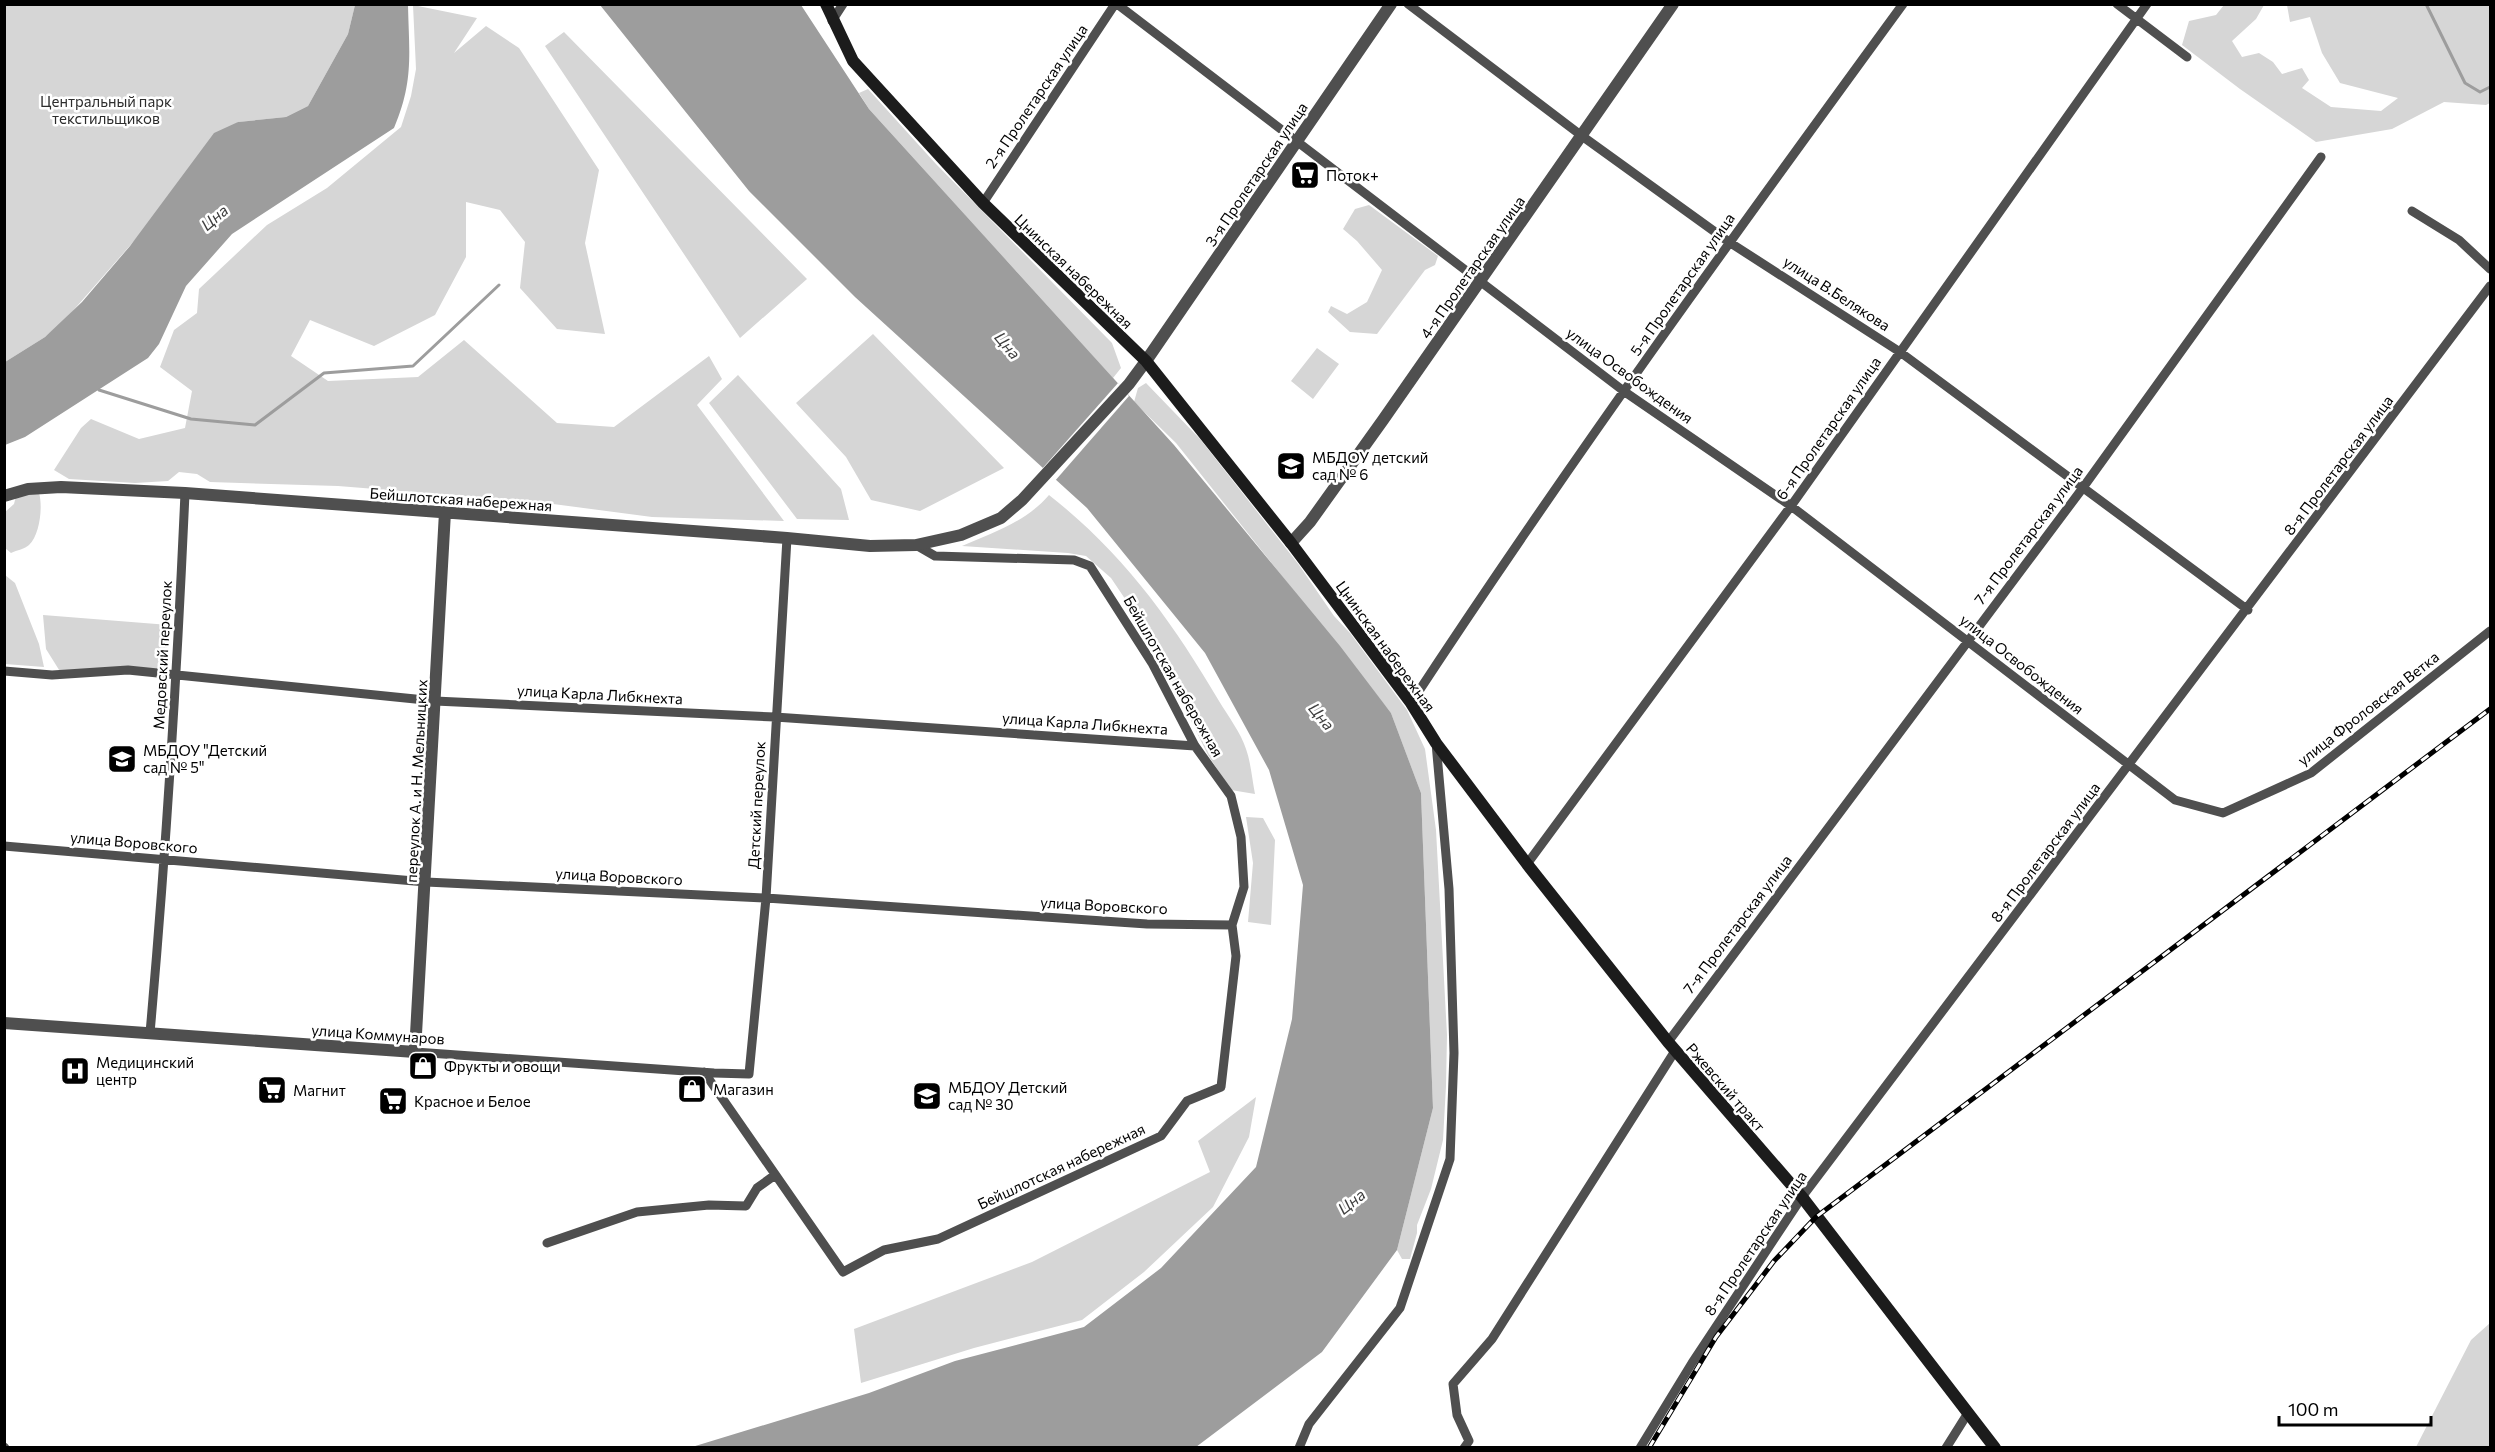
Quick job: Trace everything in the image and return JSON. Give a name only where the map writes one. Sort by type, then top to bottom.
[{"type":"main road","name":"Цнинская набережная","points":[[826,4],[832,21],[853,61],[982,203],[1146,361],[1291,543],[1411,703],[1436,743]]},
{"type":"main road","name":"Ржевский тракт","points":[[1436,743],[1527,864],[1671,1047],[1802,1197],[1995,1448]]},
{"type":"street","points":[[832,21],[843,4]]},
{"type":"street","name":"улица Освобождения","points":[[1116,4],[1625,393],[1791,506],[2130,766]]},
{"type":"street","name":"2-я Пролетарская улица","points":[[982,203],[1116,4]]},
{"type":"street","name":"3-я Пролетарская улица","points":[[1129,384],[1391,4]]},
{"type":"street","name":"улица В.Белякова","points":[[1408,4],[1582,136],[1730,242],[1900,352],[2248,610]]},
{"type":"street","name":"4-я Пролетарская улица","points":[[1291,543],[1317,513],[1673,4]]},
{"type":"street","name":"5-я Пролетарская улица","points":[[1411,703],[1485,590],[1730,242],[1903,4]]},
{"type":"street","points":[[2117,4],[2187,57]]},
{"type":"street","name":"6-я Пролетарская улица","points":[[1527,864],[1791,506],[2147,4]]},
{"type":"street","name":"7-я Пролетарская улица","points":[[1464,1448],[1469,1442],[1457,1416],[1453,1384],[1492,1339],[1671,1047],[1967,641],[2082,489],[2321,157]]},
{"type":"street","points":[[2412,211],[2459,240],[2490,269]]},
{"type":"street","name":"8-я Пролетарская улица","points":[[1640,1448],[1692,1363],[1802,1197],[2248,610],[2490,286]]},
{"type":"street","name":"Бейшлотская набережная","points":[[4,496],[28,489],[61,487],[185,493],[870,546],[916,545],[961,535],[1001,518],[1039,484],[1129,384]]},
{"type":"street","name":"Медовский переулок","points":[[150,1033],[165,860],[177,674],[185,493]]},
{"type":"street","name":"переулок А. и Н. Мельницких","points":[[415,1052],[446,512]]},
{"type":"street","name":"Детский переулок","points":[[749,1074],[766,898],[787,538]]},
{"type":"street","name":"Бейшлотская набережная","points":[[775,1175],[843,1272],[884,1250],[938,1239],[1161,1136],[1187,1101],[1221,1087],[1236,956],[1232,926],[1244,887],[1241,837],[1231,796],[1195,746],[1152,663],[1090,566],[1074,560],[935,556],[916,545]]},
{"type":"street","name":"улица Фроловская Ветка","points":[[2130,766],[2175,800],[2223,813],[2312,773],[2490,632]]},
{"type":"street","name":"улица Карла Либкнехта","points":[[4,671],[52,675],[128,670],[435,701],[776,717],[1195,746]]},
{"type":"street","name":"Цнинская набережная","points":[[1299,1448],[1310,1424],[1400,1308],[1450,1159],[1454,1053],[1449,889],[1436,743]]},
{"type":"street","name":"улица Воровского","points":[[4,846],[426,882],[766,898],[1147,924],[1232,926]]},
{"type":"street","name":"улица Коммунаров","points":[[4,1023],[749,1074]]},
{"type":"street","points":[[547,1243],[637,1212],[709,1205],[746,1206],[758,1188],[775,1175],[704,1072]]},
{"type":"street","points":[[1946,1448],[1968,1413]]},
{"type":"green space","name":"Центральный парк текстильщиков","points":[[5,5],[355,5],[348,34],[308,106],[286,117],[238,122],[64,321],[45,337],[5,362]]},
{"type":"green space","points":[[413,5],[477,18],[454,53],[486,26],[519,48],[599,170],[585,243],[605,334],[557,329],[520,288],[525,242],[500,210],[466,202],[466,257],[435,315],[374,346],[310,320],[291,356],[328,381],[418,377],[464,340],[557,423],[614,427],[709,356],[722,379],[697,405],[784,521],[652,517],[538,502],[338,486],[210,482],[197,474],[179,472],[168,481],[135,483],[69,479],[54,470],[81,428],[91,419],[139,439],[185,428],[192,391],[160,367],[174,330],[197,313],[199,289],[267,225],[327,188],[401,127],[411,96],[416,69]]},
{"type":"green space","points":[[2224,5],[2264,5],[2256,19],[2232,41],[2242,57],[2259,53],[2273,62],[2282,74],[2302,68],[2309,80],[2302,88],[2331,107],[2381,111],[2398,98],[2340,83],[2322,53],[2310,17],[2290,22],[2287,5],[2490,5],[2490,103],[2486,105],[2444,102],[2392,129],[2316,142],[2182,45],[2189,21],[2216,15]]},
{"type":"green space","points":[[564,32],[807,279],[740,338],[545,46]]},
{"type":"green space","points":[[868,89],[936,164],[1112,343],[1121,368],[1113,378],[869,109],[859,93]]},
{"type":"green space","points":[[1369,205],[1438,256],[1435,265],[1425,270],[1377,334],[1350,332],[1328,312],[1331,306],[1347,314],[1367,302],[1382,270],[1357,241],[1343,229],[1355,209]]},
{"type":"green space","points":[[873,334],[1004,468],[920,511],[871,500],[846,457],[796,403]]},
{"type":"green space","points":[[1317,348],[1339,364],[1313,399],[1291,381]]},
{"type":"green space","points":[[738,375],[841,489],[849,520],[797,519],[709,403]]},
{"type":"green space","points":[[1146,383],[1200,439],[1299,565],[1334,616],[1350,633],[1407,710],[1425,749],[1436,830],[1447,1035],[1446,1086],[1443,1140],[1431,1189],[1417,1225],[1410,1259],[1402,1259],[1397,1250],[1433,1108],[1421,793],[1391,713],[1176,443],[1134,402],[1138,388]]},
{"type":"green space","points":[[39,493],[40,513],[36,534],[27,546],[11,553],[5,548],[4,513],[14,504],[16,496]]},
{"type":"green space","points":[[1049,495],[1076,517],[1123,565],[1183,643],[1241,737],[1249,760],[1255,794],[1231,790],[1208,755],[1146,630],[1111,578],[1086,556],[962,546],[1020,519]]},
{"type":"green space","points":[[5,575],[15,583],[39,644],[44,667],[5,664]]},
{"type":"green space","points":[[43,615],[169,625],[165,676],[128,668],[61,673],[46,649]]},
{"type":"green space","points":[[1246,817],[1263,818],[1275,840],[1271,925],[1248,922],[1253,863]]},
{"type":"green space","points":[[1256,1097],[1249,1137],[1213,1207],[1144,1272],[1082,1320],[974,1348],[861,1383],[854,1329],[1032,1262],[1210,1172],[1198,1141]]},
{"type":"green space","points":[[2490,1323],[2490,1447],[2416,1447],[2471,1340]]},
{"type":"water","name":"Цна","points":[[355,5],[408,5],[409,67],[405,96],[394,128],[232,234],[186,286],[159,344],[148,358],[25,437],[5,445],[5,362],[45,337],[82,302],[130,246],[214,133],[238,122],[286,117],[308,106],[348,34]]},
{"type":"water","name":"Цна","points":[[600,5],[801,5],[869,109],[1174,445],[1340,646],[1391,713],[1421,793],[1433,1108],[1397,1250],[1322,1352],[1196,1447],[692,1447],[869,1393],[955,1361],[1084,1327],[1161,1268],[1256,1167],[1292,1019],[1303,885],[1269,770],[1205,653],[1087,508],[855,297],[749,191]]},
{"type":"pier","points":[[1118,383],[1129,396],[1054,482],[1041,470]]},
{"type":"waterway","points":[[2426,4],[2465,83],[2480,92],[2490,87]]},
{"type":"waterway","points":[[99,390],[191,419],[255,425],[324,373],[413,366],[499,285]]},
{"type":"railway","points":[[1649,1448],[1716,1337],[1774,1261],[1816,1217],[2490,709]]},
{"type":"place","name":"Поток+","points":[[1305,175]]},
{"type":"place","name":"МБДОУ детский сад № 6","points":[[1291,466]]},
{"type":"place","name":"МБДОУ \"Детский сад № 5\"","points":[[122,759]]},
{"type":"place","name":"Фрукты и овощи","points":[[423,1066]]},
{"type":"place","name":"Медицинский центр","points":[[75,1071]]},
{"type":"place","name":"Магазин","points":[[692,1089]]},
{"type":"place","name":"Магнит","points":[[272,1090]]},
{"type":"place","name":"МБДОУ Детский сад № 30","points":[[927,1096]]},
{"type":"place","name":"Красное и Белое","points":[[393,1101]]}]
